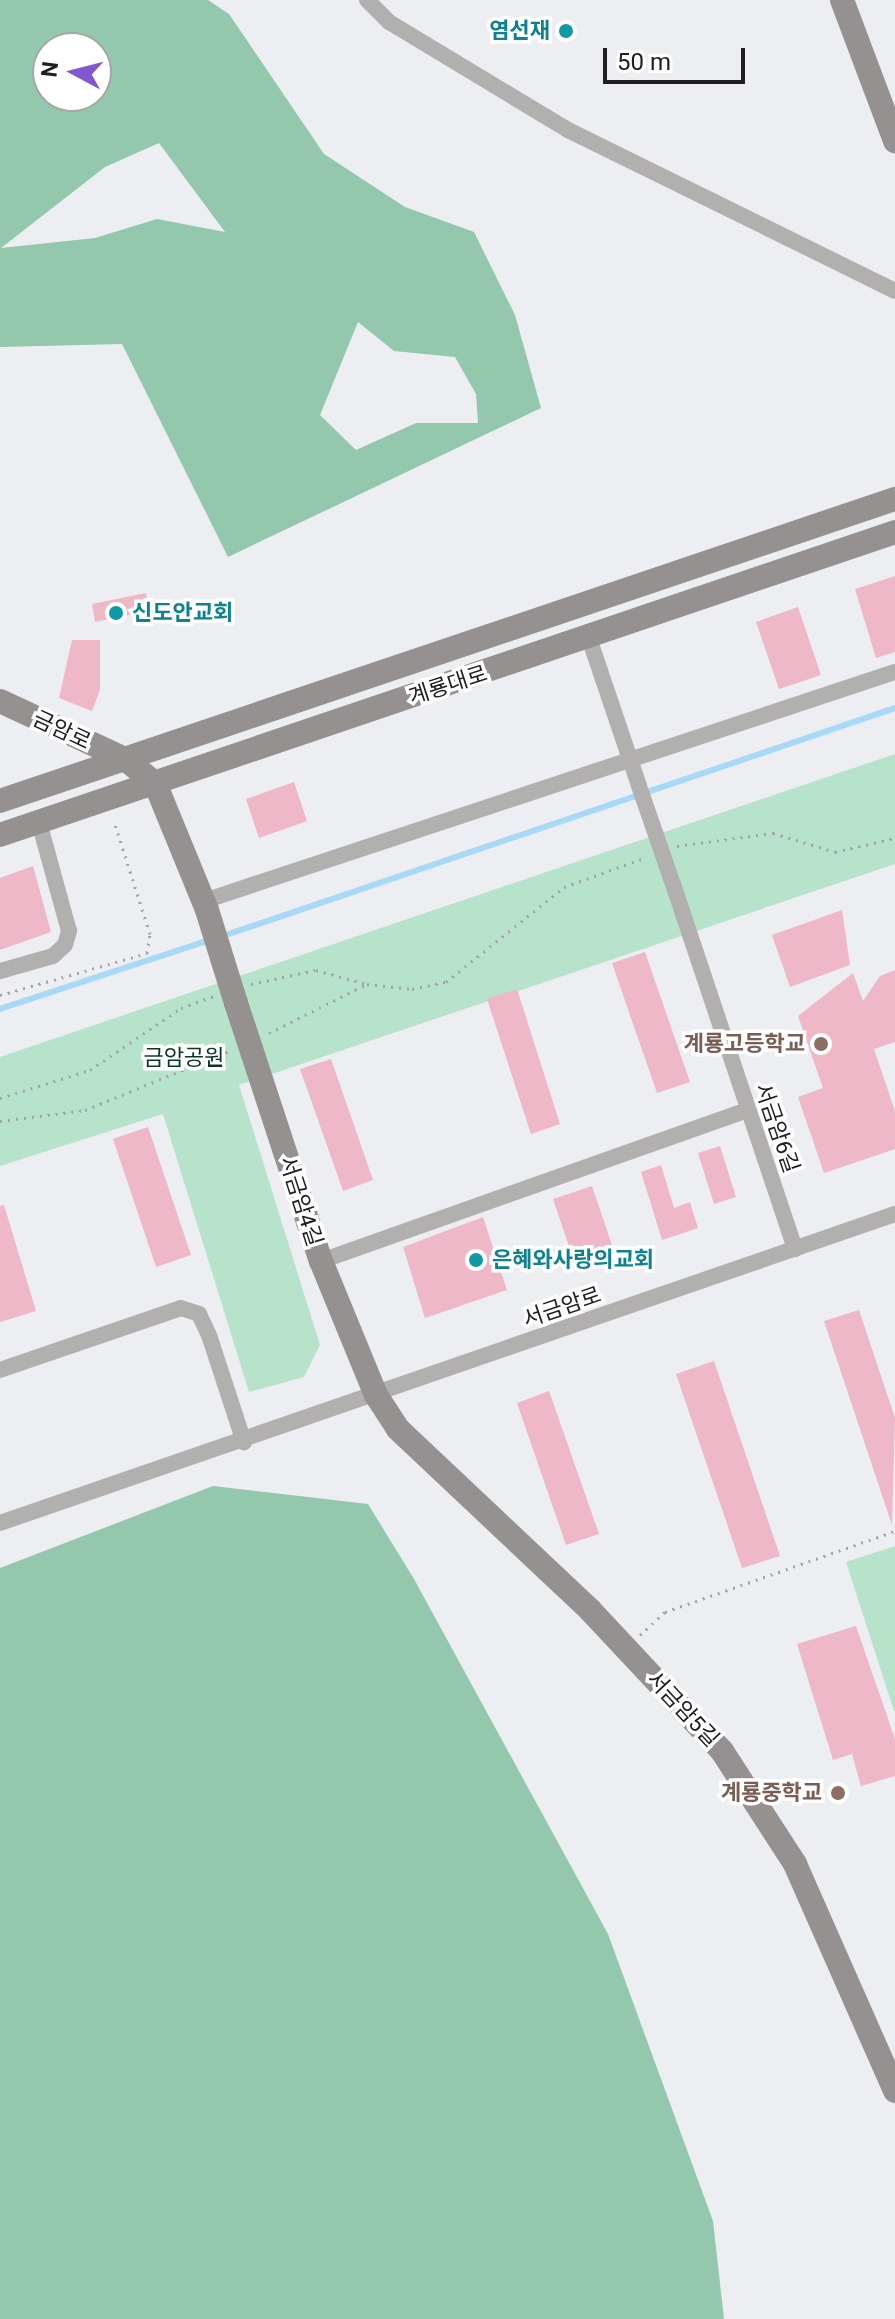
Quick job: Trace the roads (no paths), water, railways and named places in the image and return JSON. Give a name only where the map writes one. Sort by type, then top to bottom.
[{"type":"main road","points":[[842,0],[895,141]]},
{"type":"main road","name":"계룡대로","points":[[0,801],[895,499]]},
{"type":"main road","name":"계룡대로","points":[[0,835],[895,532]]},
{"type":"main road","name":"금암로","points":[[0,701],[125,759]]},
{"type":"main road","points":[[125,759],[155,783],[205,905]]},
{"type":"main road","name":"서금암4길","points":[[205,905],[231,995],[321,1261],[376,1395]]},
{"type":"main road","name":"서금암5길","points":[[376,1395],[398,1429],[626,1648],[722,1751],[795,1864],[895,2091]]},
{"type":"street","points":[[367,0],[389,22],[568,130],[895,291]]},
{"type":"street","points":[[589,638],[630,761]]},
{"type":"street","points":[[205,905],[895,672]]},
{"type":"street","name":"서금암6길","points":[[630,761],[795,1249]]},
{"type":"street","points":[[0,971],[53,956],[65,945],[69,931],[39,822]]},
{"type":"street","points":[[321,1261],[747,1110]]},
{"type":"street","name":"서금암로","points":[[0,1523],[244,1442],[895,1214]]},
{"type":"street","points":[[0,1370],[181,1308],[199,1314],[209,1335],[244,1442]]},
{"type":"waterway","points":[[220,937],[895,708]]},
{"type":"waterway","points":[[0,1009],[210,940]]},
{"type":"place","name":"염선재","points":[[566,31]]},
{"type":"place","name":"신도안교회","points":[[116,613]]},
{"type":"place","name":"계룡고등학교","points":[[821,1044]]},
{"type":"place","name":"은혜와사랑의교회","points":[[476,1260]]},
{"type":"place","name":"계룡중학교","points":[[838,1793]]},
{"type":"park label","name":"금암공원","points":[[184,1058]]}]
